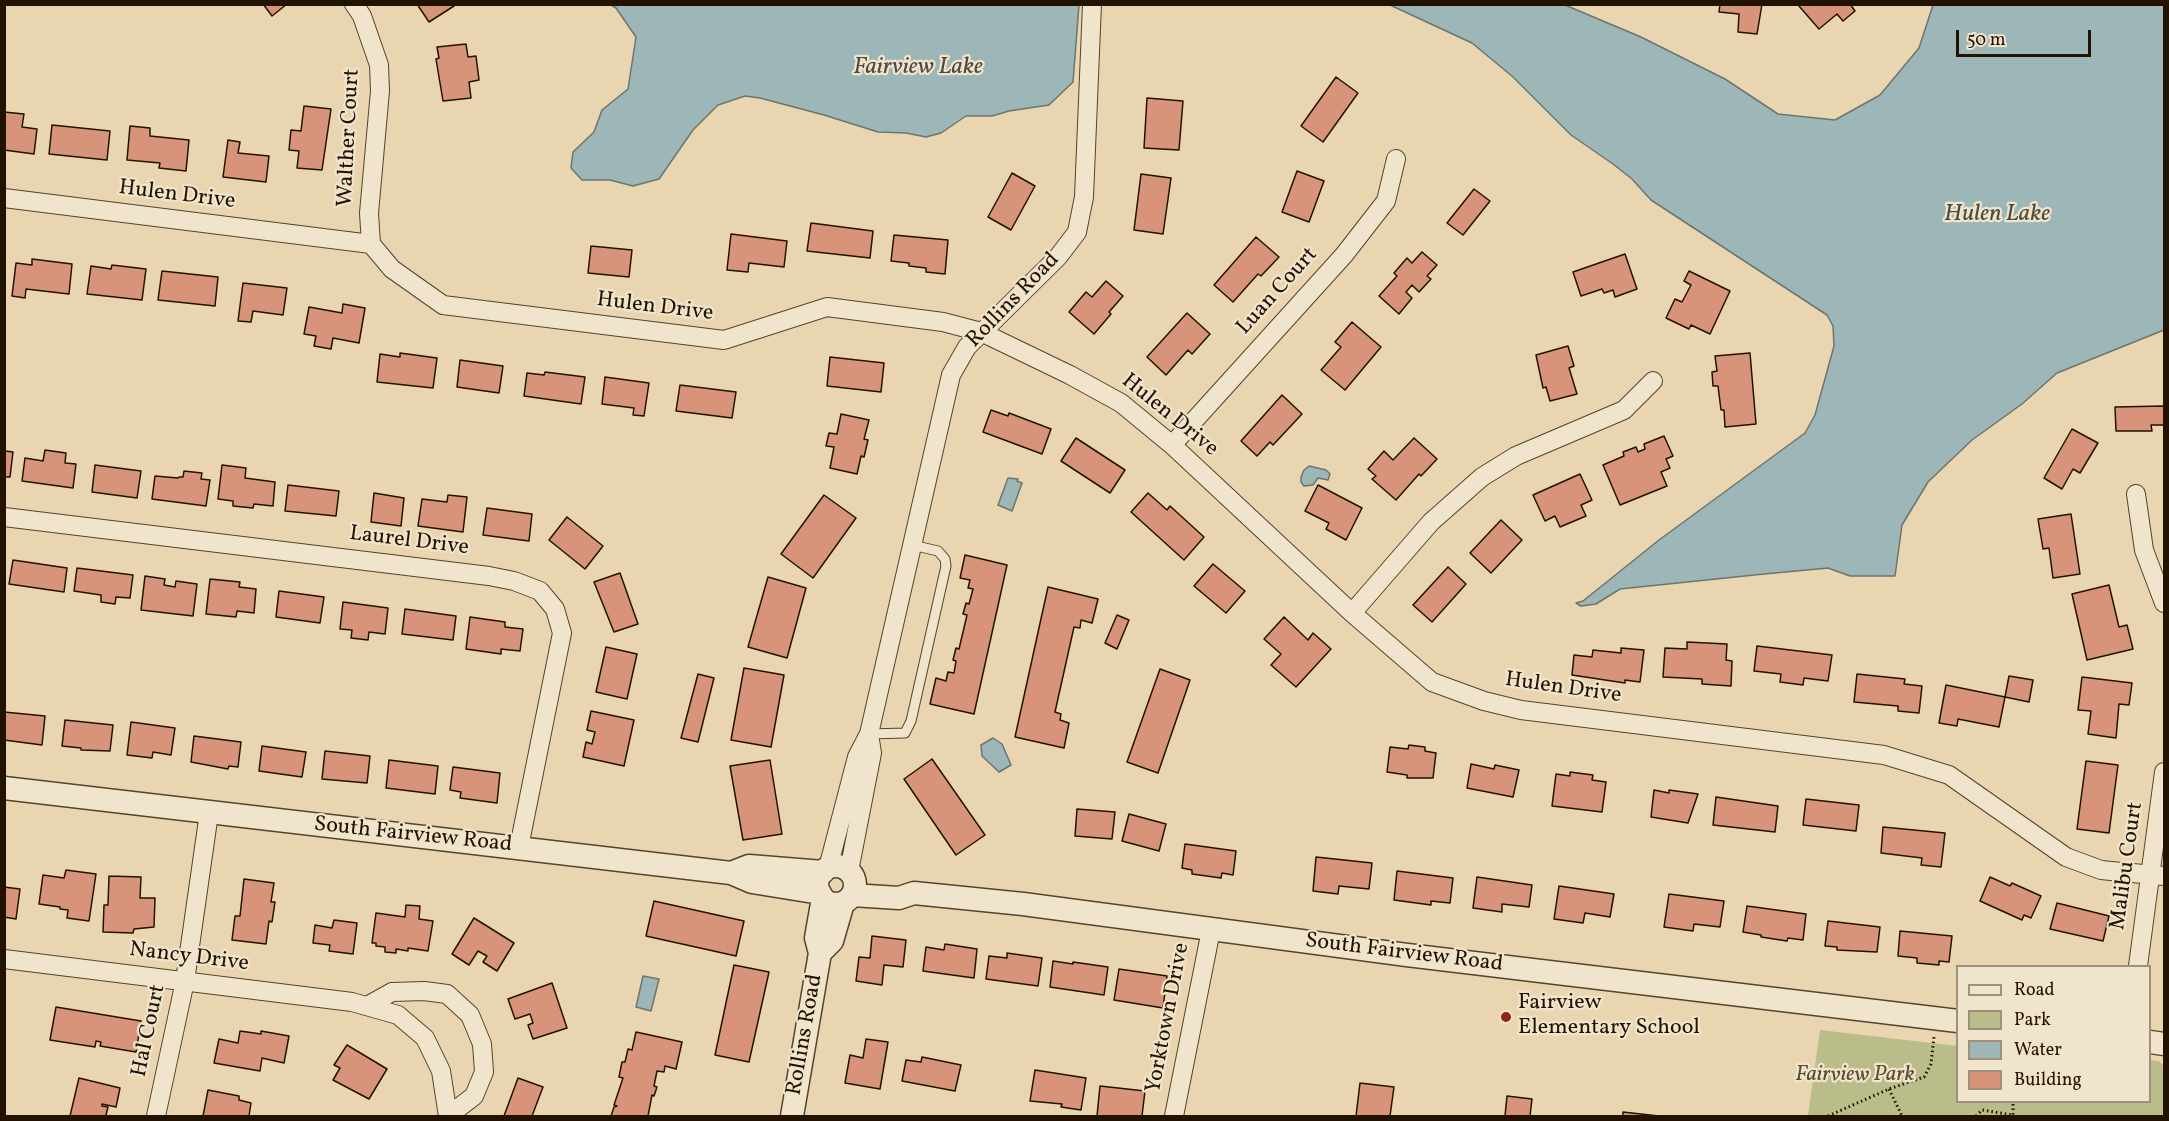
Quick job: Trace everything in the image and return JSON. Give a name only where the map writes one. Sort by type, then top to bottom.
[{"type":"street","name":"Walther Court","points":[[354,4],[362,16],[379,65],[380,91],[369,213],[371,244]]},
{"type":"street","name":"Rollins Road","points":[[792,1116],[820,953],[816,938],[836,884],[857,757],[869,734],[951,375],[967,346],[1058,257],[1077,232],[1084,197],[1092,4]]},
{"type":"street","name":"Luan Court","points":[[1172,445],[1344,255],[1386,201],[1396,159]]},
{"type":"street","name":"Hulen Drive","points":[[4,198],[371,244],[392,269],[444,305],[724,340],[827,308],[943,322],[981,332],[1070,375],[1121,403],[1172,445],[1352,613],[1432,682],[1484,702],[1521,710],[1884,755],[1949,775],[2066,857],[2101,870],[2158,876]]},
{"type":"street","points":[[1352,613],[1431,522],[1482,477],[1516,456],[1624,410],[1653,381]]},
{"type":"street","points":[[2136,494],[2144,550],[2164,603]]},
{"type":"street","name":"Laurel Drive","points":[[4,517],[489,576],[514,581],[540,591],[555,609],[562,633],[519,848]]},
{"type":"street","name":"Malibu Court","points":[[2138,965],[2158,876],[2164,772]]},
{"type":"street","name":"South Fairview Road","points":[[4,788],[731,873],[748,866],[899,898],[914,892],[1023,904],[1211,930],[1947,1020]]},
{"type":"street","name":"Hal Court","points":[[156,1116],[185,981],[209,813]]},
{"type":"street","name":"Yorktown Drive","points":[[1174,1116],[1211,930]]},
{"type":"street","name":"Nancy Drive","points":[[4,959],[367,1006],[398,1015],[425,1038],[441,1071],[448,1116]]},
{"type":"street","points":[[367,1006],[392,992],[424,991],[447,994],[470,1015],[482,1044],[484,1072],[474,1096],[448,1116]]},
{"type":"lane","points":[[869,734],[899,735],[905,733],[911,721],[945,566],[945,559],[938,551],[912,544]]},
{"type":"path","points":[[1828,1116],[1924,1077],[1947,1020]]},
{"type":"path","points":[[1890,1089],[1902,1116]]},
{"type":"path","points":[[1976,1116],[1982,1110],[2013,1115],[2013,1103]]},
{"type":"green space","name":"Fairview Park","points":[[1820,1030],[1956,1046],[1956,1103],[2151,1103],[2151,1060],[2159,1061],[2164,1066],[2164,1116],[1808,1116]]},
{"type":"water","name":"Fairview Lake","points":[[611,5],[1079,5],[1073,82],[1049,105],[992,116],[966,116],[941,133],[926,137],[906,133],[878,132],[824,115],[745,96],[718,105],[693,130],[659,179],[633,186],[610,180],[582,180],[571,168],[573,152],[594,132],[602,110],[628,89],[636,37],[616,8]]},
{"type":"water","name":"Hulen Lake","points":[[1390,5],[1565,5],[1641,37],[1725,79],[1778,114],[1835,120],[1880,95],[1919,48],[1933,5],[2164,5],[2164,330],[2057,373],[2022,404],[1972,440],[1928,482],[1902,525],[1895,576],[1850,576],[1828,568],[1764,574],[1620,589],[1596,604],[1581,606],[1576,603],[1583,601],[1659,540],[1805,433],[1815,415],[1834,346],[1833,326],[1827,315],[1651,200],[1632,179],[1571,135],[1513,77],[1472,43]]},
{"type":"water","points":[[1309,466],[1326,470],[1330,474],[1328,480],[1318,478],[1313,485],[1304,486],[1301,477]]},
{"type":"water","points":[[1008,478],[1018,479],[1017,481],[1022,483],[1012,511],[998,505]]},
{"type":"water","points":[[993,738],[1002,744],[1011,765],[999,772],[982,756],[981,745]]},
{"type":"water","points":[[643,976],[659,979],[651,1011],[636,1007]]},
{"type":"building","points":[[263,4],[287,4],[272,16]]},
{"type":"building","points":[[417,4],[453,4],[454,6],[429,22]]},
{"type":"building","points":[[1720,4],[1762,4],[1757,34],[1738,32],[1739,14],[1719,12]]},
{"type":"building","points":[[1801,4],[1850,4],[1855,11],[1843,21],[1837,14],[1819,29],[1799,6]]},
{"type":"building","points":[[466,44],[468,57],[476,56],[479,80],[469,82],[471,98],[443,101],[436,59],[439,58],[437,47]]},
{"type":"building","points":[[1336,77],[1358,93],[1323,142],[1301,126]]},
{"type":"building","points":[[1147,98],[1183,101],[1179,150],[1144,148]]},
{"type":"building","points":[[304,106],[331,109],[322,170],[297,168],[299,151],[289,150],[291,130],[301,131]]},
{"type":"building","points":[[4,112],[24,114],[22,127],[37,129],[34,154],[4,150]]},
{"type":"building","points":[[52,125],[110,131],[107,160],[49,154]]},
{"type":"building","points":[[130,126],[150,128],[150,136],[189,140],[186,171],[159,168],[160,163],[127,160]]},
{"type":"building","points":[[228,140],[240,142],[238,153],[269,156],[266,182],[223,177]]},
{"type":"building","points":[[1297,171],[1324,181],[1309,222],[1282,212]]},
{"type":"building","points":[[1012,173],[1035,186],[1011,230],[988,217]]},
{"type":"building","points":[[1141,174],[1171,178],[1163,234],[1134,230]]},
{"type":"building","points":[[1474,189],[1490,201],[1463,235],[1447,223]]},
{"type":"building","points":[[811,223],[873,231],[870,258],[807,251]]},
{"type":"building","points":[[731,234],[787,241],[784,267],[749,263],[748,272],[727,270]]},
{"type":"building","points":[[894,235],[948,240],[945,274],[926,272],[926,268],[891,261]]},
{"type":"building","points":[[1256,237],[1279,257],[1261,276],[1258,274],[1233,302],[1214,285]]},
{"type":"building","points":[[591,246],[632,250],[629,277],[588,273]]},
{"type":"building","points":[[1422,252],[1437,265],[1427,276],[1431,279],[1419,292],[1412,285],[1406,292],[1412,298],[1399,314],[1379,296],[1397,276],[1394,273],[1407,258],[1412,263]]},
{"type":"building","points":[[1625,254],[1637,289],[1615,297],[1613,290],[1604,293],[1602,289],[1581,296],[1573,272]]},
{"type":"building","points":[[32,259],[72,264],[69,294],[26,289],[25,298],[12,296],[16,263],[32,265]]},
{"type":"building","points":[[112,265],[146,269],[142,300],[87,294],[91,266],[111,269]]},
{"type":"building","points":[[162,271],[218,277],[215,306],[158,300]]},
{"type":"building","points":[[1689,271],[1730,291],[1710,334],[1691,325],[1689,329],[1666,318],[1675,299],[1682,302],[1691,285],[1684,281]]},
{"type":"building","points":[[1106,281],[1123,296],[1094,334],[1069,312],[1086,292],[1092,297]]},
{"type":"building","points":[[243,283],[287,288],[283,315],[253,311],[251,322],[238,321]]},
{"type":"building","points":[[343,304],[365,308],[359,343],[333,338],[331,349],[314,346],[316,336],[304,334],[309,307],[342,313]]},
{"type":"building","points":[[1187,313],[1210,334],[1192,354],[1188,350],[1166,375],[1147,357]]},
{"type":"building","points":[[1352,322],[1381,347],[1345,390],[1321,370],[1341,347],[1335,342]]},
{"type":"building","points":[[1568,346],[1574,366],[1569,368],[1577,394],[1550,401],[1546,387],[1543,388],[1536,355]]},
{"type":"building","points":[[400,353],[437,358],[433,388],[377,382],[380,354],[400,357]]},
{"type":"building","points":[[1750,353],[1756,424],[1725,427],[1724,410],[1721,410],[1718,386],[1713,386],[1712,372],[1717,371],[1715,356]]},
{"type":"building","points":[[830,357],[884,363],[881,392],[827,386]]},
{"type":"building","points":[[460,360],[503,366],[499,393],[457,387]]},
{"type":"building","points":[[545,372],[585,377],[581,404],[524,396],[527,373],[544,375]]},
{"type":"building","points":[[605,377],[649,383],[644,416],[633,415],[634,408],[602,404]]},
{"type":"building","points":[[680,385],[736,392],[732,418],[676,411]]},
{"type":"building","points":[[1282,395],[1302,414],[1273,445],[1270,442],[1257,456],[1241,441]]},
{"type":"building","points":[[2164,406],[2164,425],[2151,425],[2152,431],[2116,431],[2115,407]]},
{"type":"building","points":[[991,410],[1008,416],[1009,413],[1051,429],[1042,454],[983,432]]},
{"type":"building","points":[[841,414],[869,420],[864,439],[868,440],[857,474],[830,468],[834,447],[826,446],[829,433],[837,434]]},
{"type":"building","points":[[2072,429],[2098,443],[2080,473],[2073,469],[2062,489],[2044,478]]},
{"type":"building","points":[[1664,436],[1673,456],[1666,459],[1670,468],[1661,472],[1667,486],[1620,505],[1603,465],[1624,456],[1623,452],[1636,447],[1638,452],[1645,449],[1644,444]]},
{"type":"building","points":[[1076,438],[1125,470],[1110,493],[1061,461]]},
{"type":"building","points":[[1414,438],[1437,459],[1421,476],[1419,474],[1396,500],[1372,479],[1376,476],[1368,469],[1384,451],[1393,460]]},
{"type":"building","points":[[4,442],[5,451],[13,452],[10,477],[4,477]]},
{"type":"building","points":[[45,450],[66,453],[65,463],[76,464],[73,488],[22,481],[25,458],[43,461]]},
{"type":"building","points":[[95,465],[141,471],[137,498],[92,492]]},
{"type":"building","points":[[222,465],[246,468],[245,478],[275,482],[273,506],[254,504],[253,508],[233,506],[233,501],[218,499]]},
{"type":"building","points":[[184,471],[202,473],[201,479],[210,480],[206,506],[152,499],[155,476],[178,478],[183,477]]},
{"type":"building","points":[[1580,474],[1592,500],[1581,505],[1586,516],[1560,527],[1555,516],[1545,521],[1533,495]]},
{"type":"building","points":[[288,485],[339,491],[336,516],[285,511]]},
{"type":"building","points":[[1318,485],[1362,508],[1346,540],[1326,529],[1329,523],[1305,511]]},
{"type":"building","points":[[374,493],[404,498],[401,526],[371,522]]},
{"type":"building","points":[[1148,493],[1167,510],[1170,506],[1204,537],[1184,560],[1131,512]]},
{"type":"building","points":[[448,495],[467,497],[463,532],[418,526],[422,499],[447,502]]},
{"type":"building","points":[[824,495],[856,518],[813,578],[781,554]]},
{"type":"building","points":[[487,508],[532,514],[529,541],[483,535]]},
{"type":"building","points":[[2071,514],[2080,574],[2053,578],[2049,548],[2043,549],[2038,519]]},
{"type":"building","points":[[567,517],[603,546],[585,569],[549,540]]},
{"type":"building","points":[[1501,520],[1522,540],[1491,573],[1470,553]]},
{"type":"building","points":[[965,555],[1007,565],[974,714],[930,704],[936,678],[946,681],[948,672],[954,673],[956,661],[953,660],[956,648],[959,649],[967,615],[963,614],[966,603],[969,604],[973,589],[968,588],[970,580],[960,578]]},
{"type":"building","points":[[13,560],[67,568],[64,592],[9,584]]},
{"type":"building","points":[[1213,564],[1245,591],[1226,613],[1194,586]]},
{"type":"building","points":[[1448,567],[1466,584],[1432,622],[1413,605]]},
{"type":"building","points":[[77,568],[133,575],[130,598],[116,597],[115,604],[101,602],[101,595],[74,591]]},
{"type":"building","points":[[620,573],[638,624],[614,632],[594,582]]},
{"type":"building","points":[[145,576],[165,579],[164,585],[175,587],[176,581],[197,584],[193,616],[141,610]]},
{"type":"building","points":[[768,577],[806,588],[787,658],[748,647]]},
{"type":"building","points":[[210,579],[240,582],[239,587],[256,589],[254,613],[237,611],[236,617],[206,614]]},
{"type":"building","points":[[2109,585],[2119,627],[2127,625],[2133,649],[2087,660],[2072,594]]},
{"type":"building","points":[[1048,587],[1098,599],[1092,623],[1081,620],[1080,628],[1074,627],[1055,712],[1061,714],[1060,720],[1069,723],[1064,748],[1015,737]]},
{"type":"building","points":[[279,591],[324,597],[320,623],[276,617]]},
{"type":"building","points":[[343,602],[388,608],[385,634],[369,632],[368,640],[351,638],[352,630],[340,629]]},
{"type":"building","points":[[405,609],[456,616],[453,640],[402,634]]},
{"type":"building","points":[[1117,615],[1129,620],[1117,649],[1105,643]]},
{"type":"building","points":[[470,617],[505,622],[505,627],[523,629],[520,651],[501,649],[501,654],[466,649]]},
{"type":"building","points":[[1284,617],[1308,640],[1313,633],[1331,649],[1296,687],[1271,665],[1281,654],[1264,639]]},
{"type":"building","points":[[1687,642],[1727,644],[1726,660],[1732,661],[1731,686],[1702,684],[1702,679],[1663,677],[1665,648],[1687,649]]},
{"type":"building","points":[[1757,646],[1832,655],[1828,681],[1804,678],[1803,685],[1780,682],[1781,674],[1754,671]]},
{"type":"building","points":[[606,647],[637,654],[627,699],[596,692]]},
{"type":"building","points":[[1621,648],[1644,650],[1640,682],[1625,680],[1625,683],[1572,675],[1574,655],[1592,657],[1593,650],[1621,653]]},
{"type":"building","points":[[744,668],[784,675],[771,747],[731,740]]},
{"type":"building","points":[[1160,669],[1190,680],[1158,773],[1127,762]]},
{"type":"building","points":[[698,674],[714,678],[698,742],[681,738]]},
{"type":"building","points":[[1857,674],[1905,679],[1904,684],[1922,686],[1919,713],[1898,711],[1898,706],[1854,702]]},
{"type":"building","points":[[2009,676],[2033,680],[2029,702],[2005,697]]},
{"type":"building","points":[[2082,677],[2132,683],[2129,705],[2119,704],[2116,738],[2088,734],[2091,711],[2078,710]]},
{"type":"building","points":[[1946,685],[2005,697],[1999,727],[1958,719],[1957,726],[1939,723]]},
{"type":"building","points":[[591,711],[634,720],[624,766],[583,757],[586,742],[592,744],[595,732],[587,730]]},
{"type":"building","points":[[4,712],[45,716],[42,745],[4,740]]},
{"type":"building","points":[[65,720],[113,725],[110,751],[81,750],[81,748],[62,746]]},
{"type":"building","points":[[131,722],[175,728],[171,755],[153,752],[152,758],[127,755]]},
{"type":"building","points":[[194,736],[241,742],[238,767],[229,766],[228,769],[191,762]]},
{"type":"building","points":[[1409,745],[1425,747],[1425,751],[1436,753],[1433,778],[1407,778],[1407,775],[1387,772],[1390,747],[1408,749]]},
{"type":"building","points":[[262,746],[306,752],[302,777],[259,771]]},
{"type":"building","points":[[325,751],[370,756],[367,783],[322,779]]},
{"type":"building","points":[[932,759],[985,835],[956,855],[904,779]]},
{"type":"building","points":[[389,760],[438,766],[435,794],[386,788]]},
{"type":"building","points":[[770,760],[782,834],[743,840],[730,766]]},
{"type":"building","points":[[2086,761],[2118,765],[2109,833],[2077,829]]},
{"type":"building","points":[[1471,764],[1494,769],[1495,765],[1519,770],[1513,797],[1467,788]]},
{"type":"building","points":[[453,767],[500,773],[497,803],[460,798],[461,792],[450,790]]},
{"type":"building","points":[[1570,772],[1593,775],[1592,780],[1606,782],[1602,812],[1552,806],[1556,774],[1570,776]]},
{"type":"building","points":[[1654,790],[1698,794],[1688,823],[1651,817]]},
{"type":"building","points":[[1716,797],[1778,806],[1775,832],[1713,825]]},
{"type":"building","points":[[1806,799],[1859,805],[1856,831],[1803,825]]},
{"type":"building","points":[[1077,809],[1115,812],[1112,839],[1075,836]]},
{"type":"building","points":[[1129,814],[1166,824],[1159,851],[1122,841]]},
{"type":"building","points":[[1883,827],[1945,833],[1941,867],[1921,865],[1922,858],[1881,853]]},
{"type":"building","points":[[1185,844],[1236,851],[1233,875],[1222,873],[1221,878],[1192,874],[1192,870],[1182,868]]},
{"type":"building","points":[[1316,857],[1372,863],[1369,889],[1339,886],[1338,894],[1313,891]]},
{"type":"building","points":[[66,870],[96,874],[89,921],[67,918],[68,910],[39,904],[43,875],[64,878]]},
{"type":"building","points":[[1397,871],[1453,878],[1450,903],[1431,901],[1431,905],[1394,900]]},
{"type":"building","points":[[109,876],[141,877],[140,898],[155,898],[154,927],[134,929],[133,933],[103,932],[104,905],[108,905]]},
{"type":"building","points":[[1477,877],[1532,885],[1529,907],[1502,904],[1502,912],[1473,908]]},
{"type":"building","points":[[1990,877],[2010,886],[2012,883],[2041,896],[2031,918],[2024,915],[2022,920],[1980,901]]},
{"type":"building","points":[[244,879],[274,883],[271,902],[275,902],[272,922],[269,921],[266,944],[232,940],[235,916],[240,916]]},
{"type":"building","points":[[1559,886],[1614,894],[1610,917],[1585,913],[1583,923],[1554,919]]},
{"type":"building","points":[[4,887],[20,889],[16,919],[4,917]]},
{"type":"building","points":[[1669,894],[1724,901],[1720,927],[1694,924],[1693,931],[1664,927]]},
{"type":"building","points":[[654,901],[744,921],[736,956],[646,936]]},
{"type":"building","points":[[2057,903],[2109,916],[2103,941],[2050,929]]},
{"type":"building","points":[[406,905],[420,906],[419,919],[433,921],[428,951],[408,948],[408,951],[396,949],[396,953],[385,952],[385,947],[372,943],[376,913],[405,917]]},
{"type":"building","points":[[1747,906],[1806,914],[1803,940],[1788,938],[1787,941],[1743,932]]},
{"type":"building","points":[[474,918],[514,943],[497,971],[483,962],[487,956],[478,951],[469,965],[452,954]]},
{"type":"building","points":[[334,920],[357,923],[353,954],[329,951],[330,945],[313,943],[315,925],[332,928]]},
{"type":"building","points":[[1828,921],[1880,927],[1877,952],[1837,950],[1837,947],[1825,946]]},
{"type":"building","points":[[1900,931],[1952,936],[1949,962],[1939,961],[1939,965],[1917,963],[1917,958],[1898,956]]},
{"type":"building","points":[[872,936],[906,940],[903,967],[884,965],[882,985],[856,981],[859,957],[870,958]]},
{"type":"building","points":[[945,944],[977,949],[974,978],[923,971],[926,947],[944,950]]},
{"type":"building","points":[[1007,953],[1042,958],[1038,986],[986,979],[989,956],[1007,958]]},
{"type":"building","points":[[1053,961],[1108,967],[1104,995],[1050,987]]},
{"type":"building","points":[[734,965],[769,972],[749,1062],[715,1055]]},
{"type":"building","points":[[1119,969],[1167,976],[1163,1008],[1114,1000]]},
{"type":"building","points":[[552,983],[567,1028],[533,1039],[528,1025],[533,1023],[530,1014],[515,1019],[508,999]]},
{"type":"building","points":[[56,1007],[141,1021],[136,1052],[100,1046],[101,1042],[96,1041],[95,1047],[50,1040]]},
{"type":"building","points":[[240,1031],[261,1034],[261,1031],[289,1036],[284,1063],[262,1058],[260,1071],[214,1063],[219,1039],[238,1043]]},
{"type":"building","points":[[636,1032],[682,1042],[676,1069],[665,1066],[664,1072],[657,1071],[654,1086],[657,1087],[654,1096],[652,1095],[648,1116],[611,1116],[614,1107],[617,1106],[614,1105],[623,1078],[619,1077],[622,1062],[625,1062],[628,1049],[632,1050]]},
{"type":"building","points":[[866,1039],[888,1042],[880,1089],[845,1083],[850,1055],[863,1058]]},
{"type":"building","points":[[347,1045],[387,1069],[369,1099],[333,1080],[340,1068],[334,1065]]},
{"type":"building","points":[[922,1057],[961,1065],[955,1091],[902,1081],[906,1060],[921,1062]]},
{"type":"building","points":[[1035,1070],[1086,1078],[1081,1110],[1061,1107],[1062,1104],[1030,1101]]},
{"type":"building","points":[[79,1078],[120,1088],[116,1107],[102,1104],[108,1107],[106,1115],[108,1116],[70,1116]]},
{"type":"building","points":[[518,1078],[543,1087],[532,1116],[504,1116]]},
{"type":"building","points":[[1360,1083],[1394,1087],[1390,1116],[1356,1116]]},
{"type":"building","points":[[1100,1086],[1145,1091],[1142,1116],[1097,1116]]},
{"type":"building","points":[[208,1090],[239,1096],[239,1100],[251,1103],[249,1116],[203,1116]]},
{"type":"building","name":"Fairview Elementary School","points":[[1507,1096],[1532,1099],[1530,1116],[1505,1116]]},
{"type":"building","points":[[1623,1112],[1659,1116],[1623,1116]]},
{"type":"place","name":"Fairview Elementary School","points":[[1506,1017]]}]
